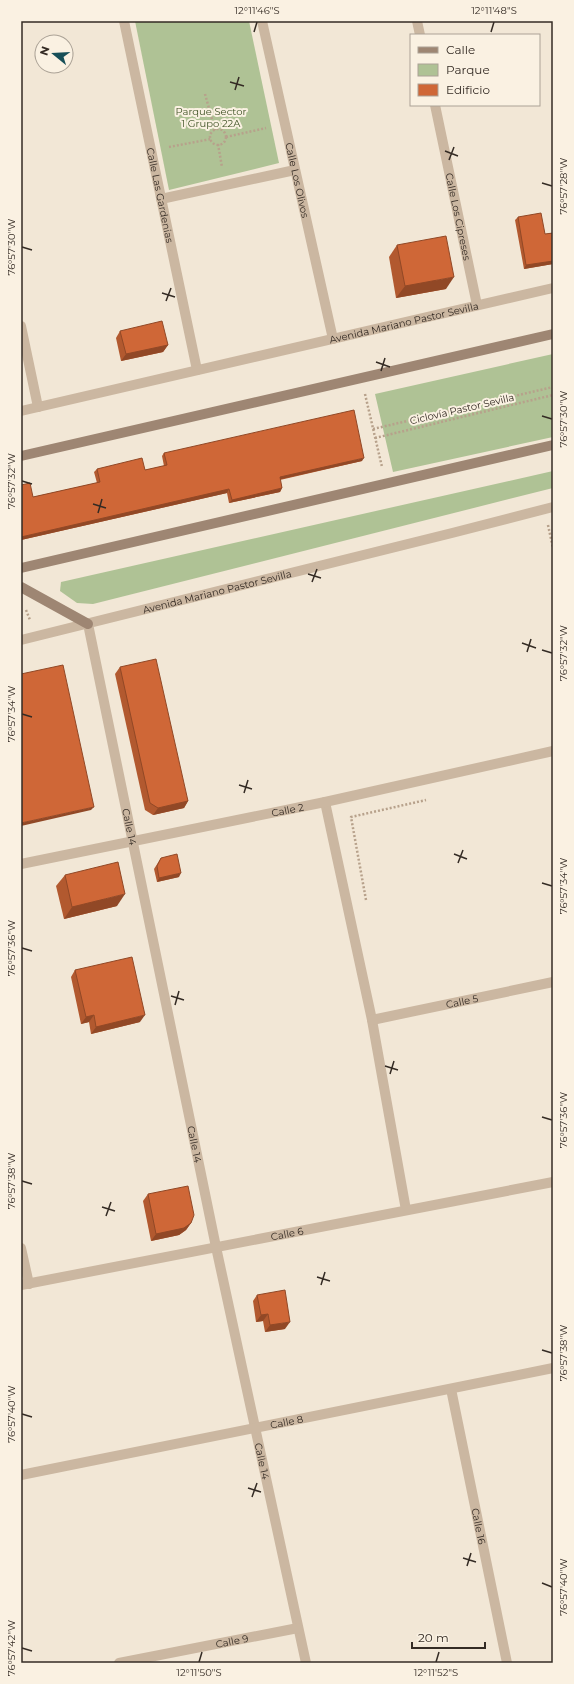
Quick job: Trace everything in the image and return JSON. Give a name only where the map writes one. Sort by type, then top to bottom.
[{"type":"main road","points":[[21,456],[553,334]]},
{"type":"main road","points":[[21,568],[553,445]]},
{"type":"main road","points":[[21,587],[88,624]]},
{"type":"street","name":"Calle Las Gardenias","points":[[124,21],[197,370]]},
{"type":"street","name":"Calle Los Olivos","points":[[262,21],[333,339]]},
{"type":"street","points":[[417,21],[420,34]]},
{"type":"street","name":"Calle Los Cipreses","points":[[435,106],[477,306]]},
{"type":"street","points":[[161,198],[296,170]]},
{"type":"street","name":"Avenida Mariano Pastor Sevilla","points":[[21,411],[553,288]]},
{"type":"street","points":[[21,326],[38,407]]},
{"type":"street","name":"Avenida Mariano Pastor Sevilla","points":[[21,640],[549,508]]},
{"type":"street","name":"Calle 14","points":[[88,624],[216,1248],[306,1663]]},
{"type":"street","name":"Calle 2","points":[[21,864],[132,840],[325,802],[553,751]]},
{"type":"street","points":[[325,802],[372,1020],[406,1210]]},
{"type":"street","name":"Calle 5","points":[[372,1020],[553,982]]},
{"type":"street","name":"Calle 6","points":[[25,1284],[553,1182]]},
{"type":"street","points":[[21,1248],[25,1284]]},
{"type":"street","name":"Calle 8","points":[[21,1475],[553,1368]]},
{"type":"street","name":"Calle 16","points":[[451,1389],[507,1663]]},
{"type":"street","name":"Calle 9","points":[[119,1663],[298,1628]]},
{"type":"path","points":[[205,94],[215,130]]},
{"type":"path","points":[[210,139],[213,143],[218,144],[224,141],[226,137],[266,128]]},
{"type":"path","points":[[210,139],[211,134],[215,130],[222,130],[226,137]]},
{"type":"path","points":[[169,147],[210,139]]},
{"type":"path","points":[[218,144],[222,167]]},
{"type":"path","points":[[362,378],[386,483]]},
{"type":"path","points":[[373,429],[553,387]]},
{"type":"path","name":"Ciclovía Pastor Sevilla","points":[[375,438],[553,395]]},
{"type":"path","points":[[549,508],[553,548]]},
{"type":"path","points":[[367,903],[351,817],[429,799]]},
{"type":"green space","name":"Parque Sector 1 Grupo 22A","points":[[135,21],[249,21],[279,163],[169,190]]},
{"type":"green space","points":[[553,354],[553,437],[393,472],[375,394]]},
{"type":"green space","points":[[553,471],[553,488],[93,604],[77,603],[60,591],[61,582]]},
{"type":"building","points":[[541,213],[545,234],[553,233],[553,261],[526,265],[518,217]]},
{"type":"building","points":[[446,236],[454,277],[405,286],[397,245]]},
{"type":"building","points":[[162,321],[168,345],[126,354],[120,331]]},
{"type":"building","points":[[354,410],[364,458],[280,477],[282,488],[232,500],[229,489],[21,537],[21,485],[30,483],[33,497],[100,482],[97,469],[142,458],[145,470],[167,465],[164,453]]},
{"type":"building","points":[[156,659],[188,801],[158,808],[150,803],[120,667]]},
{"type":"building","points":[[63,665],[94,807],[21,823],[21,674]]},
{"type":"building","points":[[177,854],[181,873],[159,878],[157,866],[161,858]]},
{"type":"building","points":[[118,862],[125,894],[72,907],[65,875]]},
{"type":"building","points":[[132,957],[145,1015],[96,1027],[94,1015],[86,1017],[75,970]]},
{"type":"building","points":[[188,1186],[194,1215],[191,1223],[184,1228],[156,1234],[148,1194]]},
{"type":"building","points":[[285,1290],[290,1322],[270,1325],[268,1314],[261,1315],[257,1295]]}]
